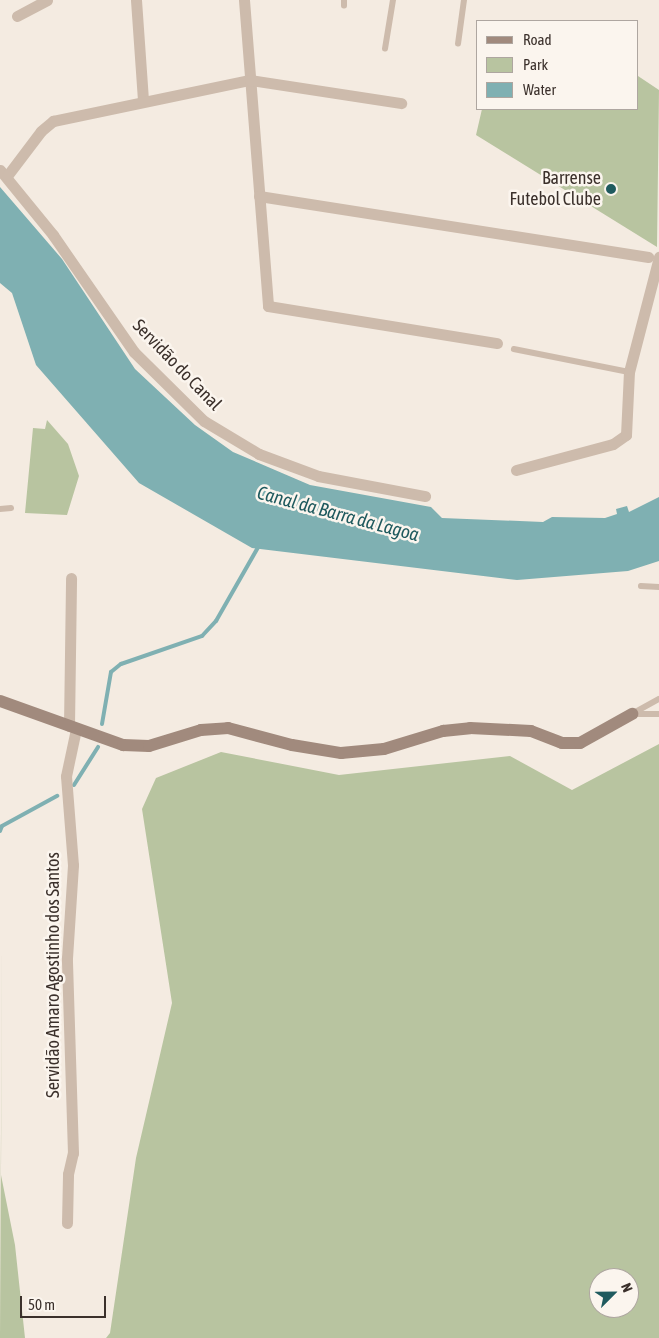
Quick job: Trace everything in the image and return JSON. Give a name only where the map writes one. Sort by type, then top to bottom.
[{"type":"street","points":[[17,16],[47,0]]},
{"type":"street","points":[[136,0],[143,102]]},
{"type":"street","points":[[244,0],[268,306],[497,343]]},
{"type":"street","points":[[4,173],[41,131],[53,121],[250,80],[401,103]]},
{"type":"street","name":"Servidão do Canal","points":[[4,173],[53,235],[134,352],[204,421],[259,454],[318,476],[425,496]]},
{"type":"street","points":[[259,196],[654,257],[629,372],[628,428],[621,440],[516,470]]},
{"type":"street","name":"Servidão Amaro Agostinho dos Santos","points":[[67,1222],[68,1174],[73,1140],[67,958],[73,865],[66,776],[73,727],[71,578]]},
{"type":"street","points":[[0,701],[109,741],[136,746],[163,742],[201,730],[228,728],[292,745],[341,753],[384,749],[443,731],[470,728],[531,731],[562,743],[580,742],[632,714]]},
{"type":"lane","points":[[386,50],[393,0]]},
{"type":"lane","points":[[458,44],[464,0]]},
{"type":"lane","points":[[514,349],[629,372]]},
{"type":"lane","points":[[0,509],[11,508]]},
{"type":"lane","points":[[641,586],[659,587]]},
{"type":"lane","points":[[632,714],[659,699]]},
{"type":"lane","points":[[632,714],[659,714]]},
{"type":"green space","name":"Barrense Futebol Clube","points":[[639,77],[659,90],[657,247],[476,135],[482,110],[639,110]]},
{"type":"green space","points":[[47,420],[68,444],[79,476],[67,515],[25,513],[33,428],[45,429]]},
{"type":"green space","points":[[659,744],[659,1338],[106,1338],[110,1333],[136,1158],[172,1003],[142,809],[156,778],[221,752],[339,775],[510,756],[572,790]]},
{"type":"green space","points":[[2,918],[1,1175],[15,1245],[25,1338],[0,1338]]},
{"type":"water","name":"Canal da Barra da Lagoa","points":[[0,187],[62,259],[135,369],[195,425],[233,452],[310,485],[431,507],[442,518],[543,522],[552,517],[605,518],[617,514],[616,509],[627,506],[629,512],[659,497],[659,561],[628,571],[517,580],[252,548],[139,483],[36,365],[12,293],[0,283]]},
{"type":"waterway","points":[[102,724],[111,672],[121,664],[202,636],[216,621],[260,544]]},
{"type":"waterway","points":[[74,785],[98,747]]},
{"type":"waterway","points":[[0,831],[2,826],[57,796]]},
{"type":"place","name":"Barrense Futebol Clube","points":[[611,189]]}]
